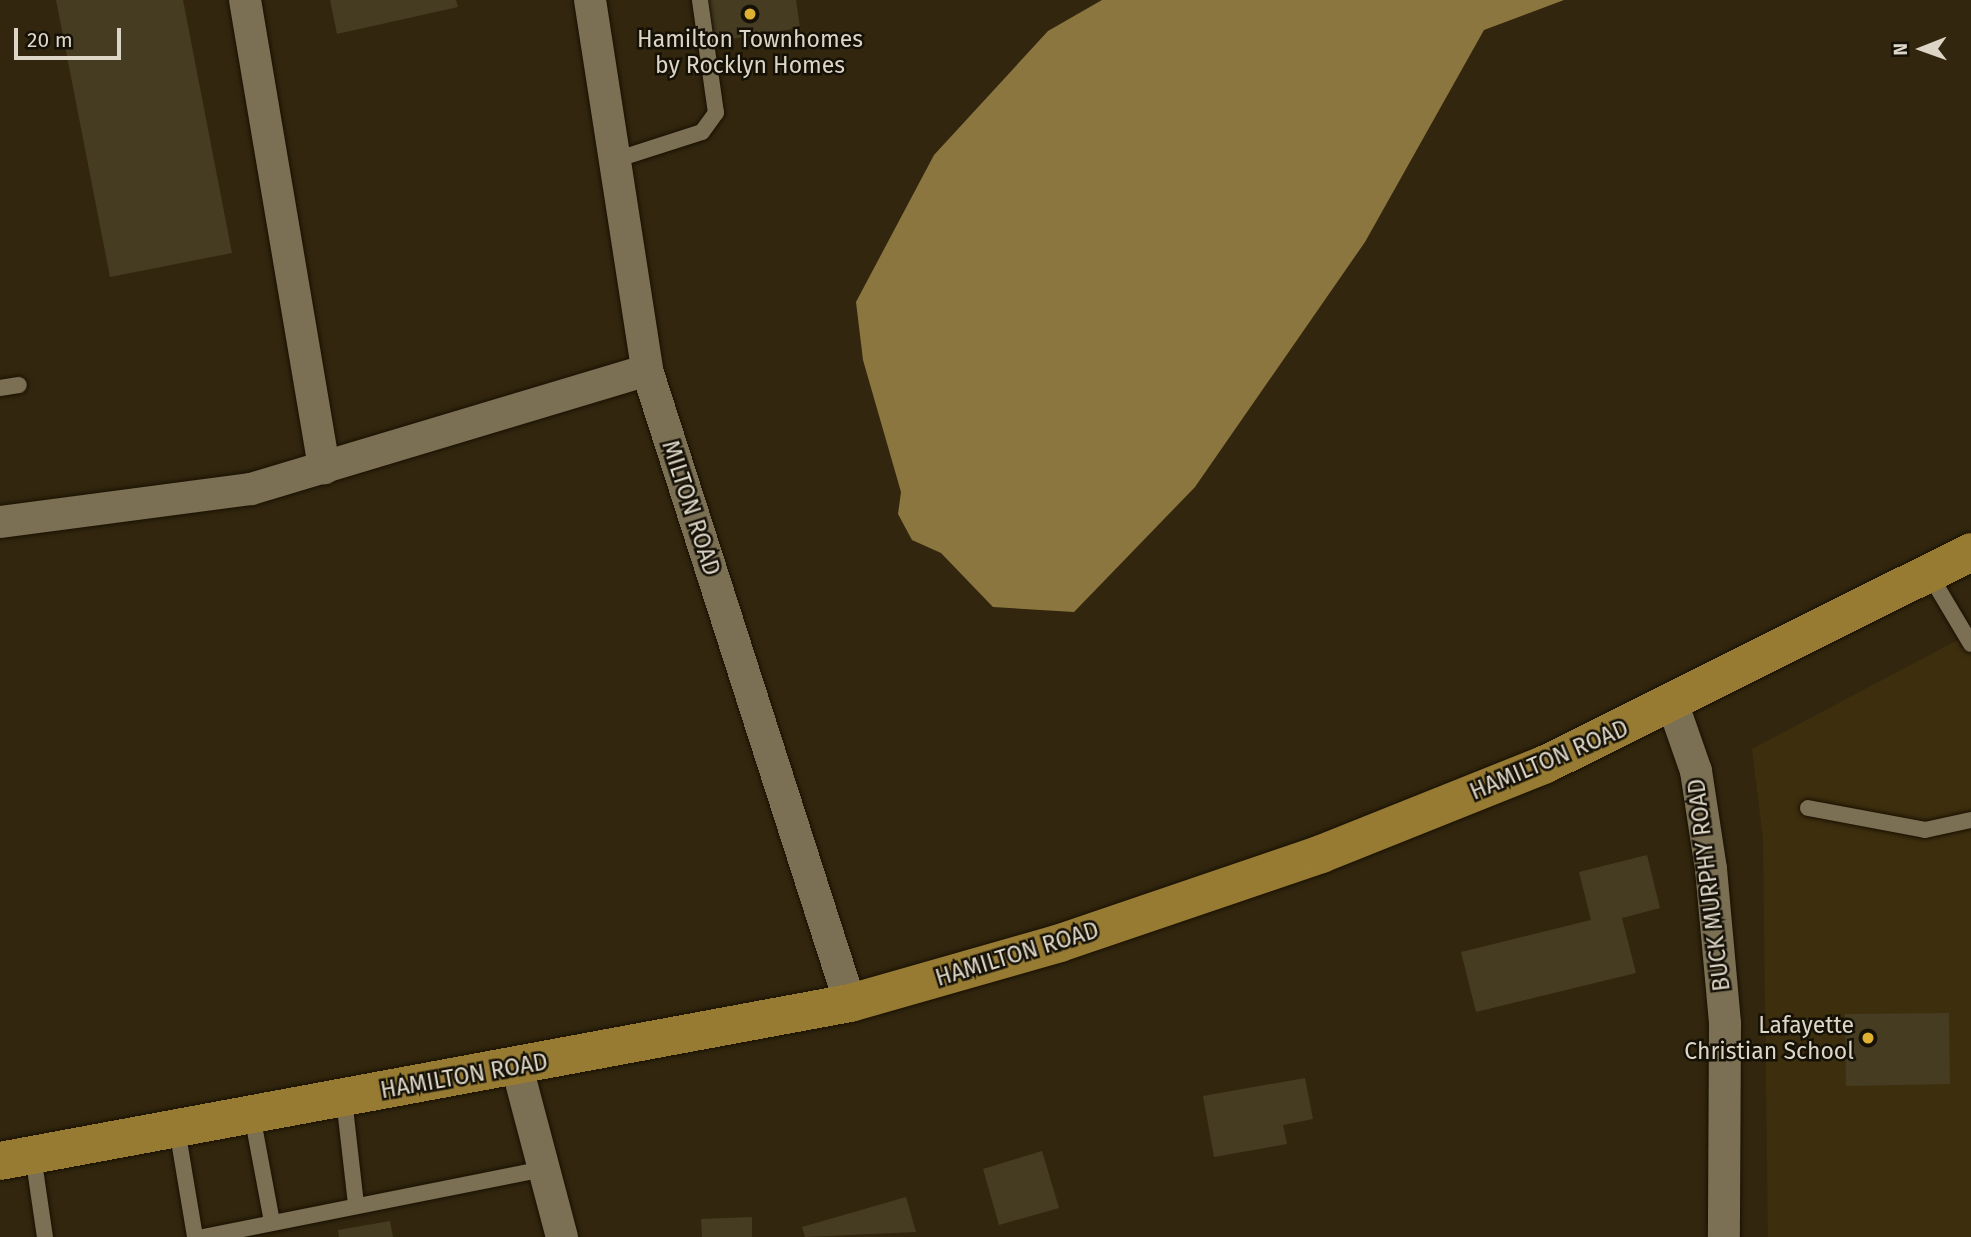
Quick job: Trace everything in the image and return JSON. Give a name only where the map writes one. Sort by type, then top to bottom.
[{"type":"highway","name":"HAMILTON ROAD","points":[[16,1158],[850,1003],[1060,943],[1321,854],[1544,765],[1673,705],[1931,577],[1971,552]]},
{"type":"street","points":[[245,0],[324,468]]},
{"type":"street","name":"MILTON ROAD","points":[[590,0],[646,370],[850,1003]]},
{"type":"street","points":[[0,522],[251,489],[646,370]]},
{"type":"street","name":"BUCK MURPHY ROAD","points":[[1673,705],[1696,771],[1711,869],[1725,1024],[1724,1237]]},
{"type":"street","points":[[517,1067],[562,1237]]},
{"type":"lane","points":[[615,160],[702,132],[716,113],[700,0]]},
{"type":"lane","points":[[0,388],[19,385]]},
{"type":"lane","points":[[1931,577],[1971,644]]},
{"type":"lane","points":[[1808,808],[1925,830],[1971,820]]},
{"type":"lane","points":[[344,1098],[356,1205]]},
{"type":"lane","points":[[252,1115],[272,1222]]},
{"type":"lane","points":[[177,1129],[195,1237]]},
{"type":"lane","points":[[16,1158],[45,1237]]},
{"type":"lane","points":[[203,1237],[544,1169]]},
{"type":"shaded area","points":[[1102,0],[1564,0],[1484,30],[1365,242],[1195,487],[1074,612],[993,607],[941,553],[912,540],[898,514],[901,492],[863,360],[856,302],[934,155],[1048,31]]},
{"type":"shaded area","name":"Lafayette Christian School","points":[[1971,633],[1971,1237],[1768,1237],[1763,839],[1752,749]]},
{"type":"building","points":[[56,0],[183,0],[232,253],[110,277]]},
{"type":"building","points":[[330,0],[456,0],[458,7],[337,34]]},
{"type":"building","name":"Hamilton Townhomes by Rocklyn Homes","points":[[700,0],[796,0],[800,28],[706,43]]},
{"type":"building","points":[[1647,855],[1660,908],[1622,918],[1636,973],[1476,1012],[1461,952],[1591,920],[1579,872]]},
{"type":"building","points":[[1949,1013],[1950,1084],[1846,1086],[1845,1014]]},
{"type":"building","points":[[1305,1078],[1313,1119],[1283,1125],[1287,1144],[1214,1157],[1203,1096]]},
{"type":"building","points":[[1042,1151],[1059,1208],[999,1225],[983,1169]]},
{"type":"building","points":[[906,1197],[916,1232],[805,1237],[802,1227]]},
{"type":"building","points":[[752,1217],[752,1237],[702,1237],[701,1219]]},
{"type":"building","points":[[390,1221],[393,1237],[339,1237],[338,1230]]},
{"type":"place","name":"Hamilton Townhomes by Rocklyn Homes","points":[[750,14]]},
{"type":"place","name":"Lafayette Christian School","points":[[1868,1038]]}]
